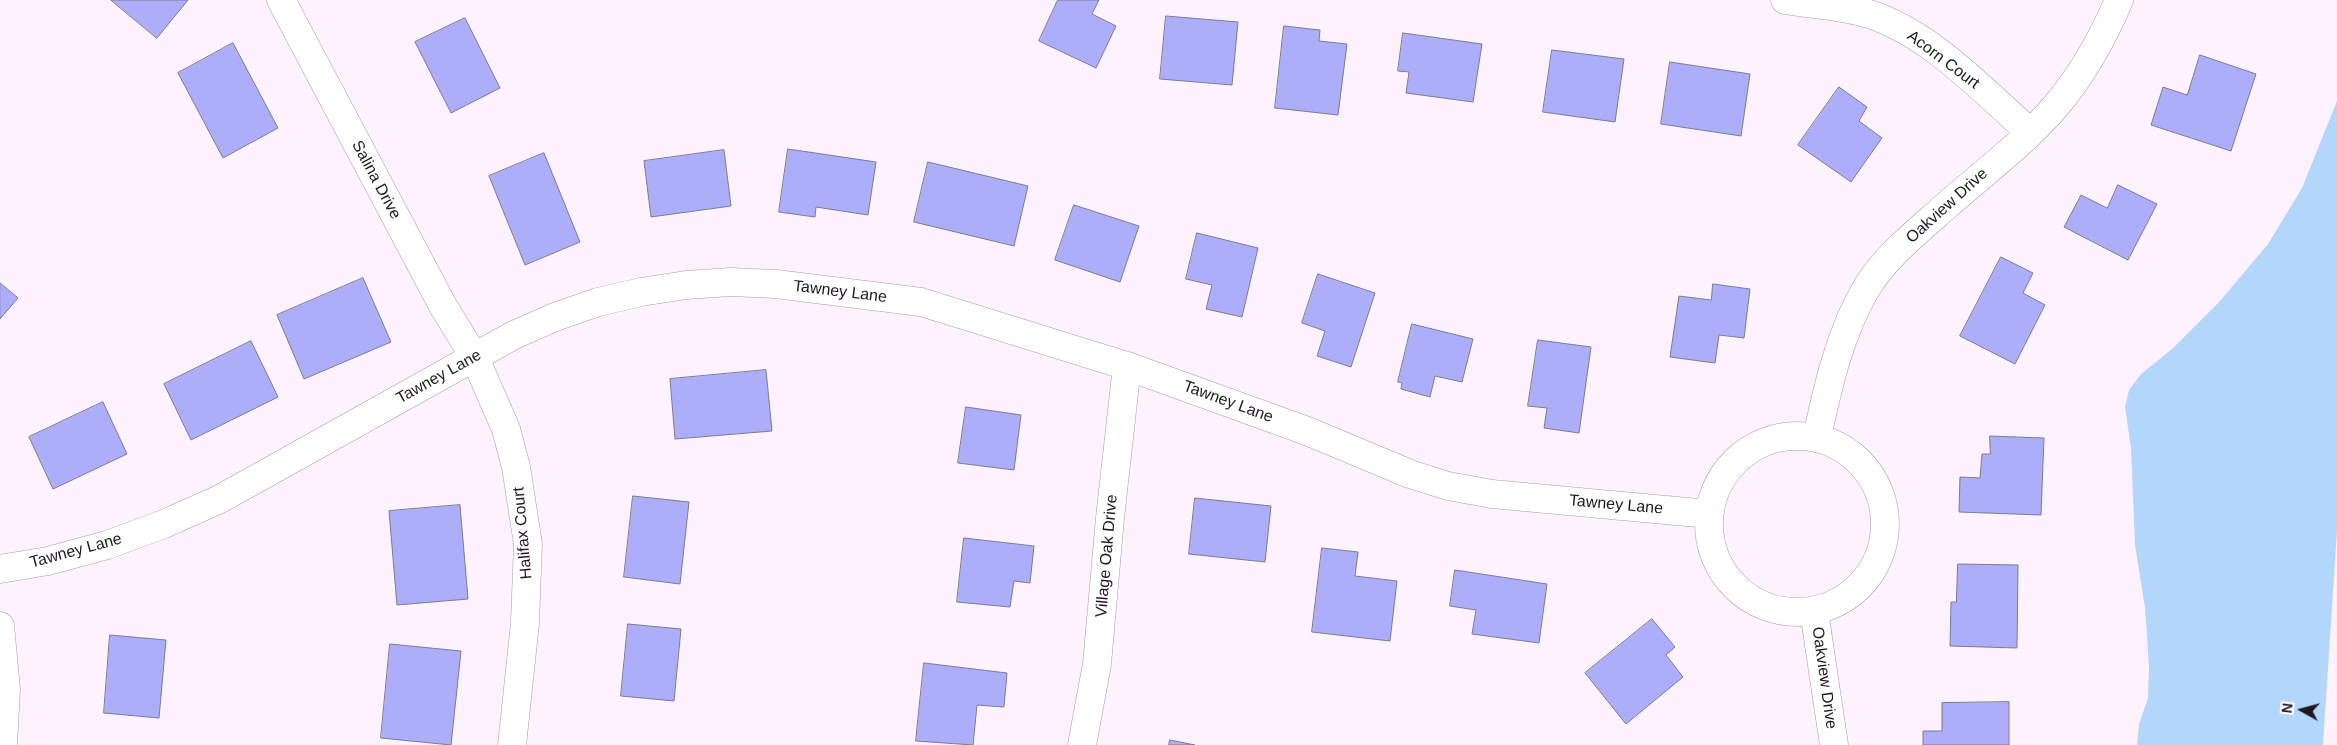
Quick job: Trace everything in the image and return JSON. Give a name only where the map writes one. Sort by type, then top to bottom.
[{"type":"street","name":"Salina Drive","points":[[281,0],[443,306],[475,358]]},
{"type":"street","name":"Acorn Court","points":[[1785,0],[1875,16],[1903,30],[1934,50],[2030,132]]},
{"type":"street","name":"Oakview Drive","points":[[1818,437],[1823,408],[1848,324],[1868,286],[1910,238],[2030,132],[2054,108],[2082,72],[2119,0]]},
{"type":"street","name":"Tawney Lane","points":[[0,569],[48,561],[90,550],[164,524],[220,499],[514,335],[555,317],[598,302],[668,288],[731,282],[776,284],[921,302],[1127,366],[1307,431],[1410,474],[1448,486],[1492,494],[1709,514]]},
{"type":"street","name":"Halifax Court","points":[[475,358],[506,429],[516,467],[528,544],[525,623],[512,745]]},
{"type":"street","name":"Village Oak Drive","points":[[1082,745],[1097,664],[1110,518],[1127,366]]},
{"type":"street","points":[[1788,435],[1818,437],[1845,449],[1867,469],[1881,496],[1886,526],[1880,555],[1865,581],[1842,601],[1814,612],[1786,612],[1760,605],[1737,589],[1720,568],[1710,541],[1709,514],[1718,485],[1734,460],[1759,443],[1788,435]]},
{"type":"street","name":"Oakview Drive","points":[[1814,612],[1834,745]]},
{"type":"street","points":[[0,626],[6,690],[3,745]]},
{"type":"water","points":[[2337,101],[2337,531],[2323,745],[2137,745],[2139,724],[2148,698],[2149,666],[2145,608],[2135,545],[2131,448],[2125,407],[2129,390],[2141,374],[2172,349],[2220,301],[2268,244],[2302,188]]},
{"type":"building","points":[[111,0],[188,0],[157,38]]},
{"type":"building","points":[[1058,0],[1099,0],[1092,14],[1116,26],[1096,68],[1039,41]]},
{"type":"building","points":[[1166,16],[1238,22],[1232,85],[1160,79]]},
{"type":"building","points":[[465,18],[500,88],[451,113],[415,42]]},
{"type":"building","points":[[1284,26],[1320,30],[1319,41],[1347,44],[1338,115],[1275,108]]},
{"type":"building","points":[[1403,33],[1482,44],[1473,102],[1406,93],[1409,72],[1398,71]]},
{"type":"building","points":[[233,43],[278,128],[223,158],[178,73]]},
{"type":"building","points":[[1552,50],[1624,59],[1615,122],[1543,112]]},
{"type":"building","points":[[2200,55],[2256,74],[2231,151],[2151,125],[2163,87],[2187,95]]},
{"type":"building","points":[[1670,62],[1750,74],[1741,136],[1661,124]]},
{"type":"building","points":[[1839,87],[1867,107],[1859,121],[1882,138],[1851,182],[1798,145]]},
{"type":"building","points":[[788,149],[876,162],[868,215],[816,207],[815,217],[779,212]]},
{"type":"building","points":[[724,150],[731,206],[651,217],[644,161]]},
{"type":"building","points":[[544,153],[580,242],[525,265],[489,176]]},
{"type":"building","points":[[928,162],[1028,186],[1014,246],[914,222]]},
{"type":"building","points":[[2118,185],[2157,204],[2128,260],[2064,227],[2081,195],[2107,208]]},
{"type":"building","points":[[1074,205],[1139,226],[1120,282],[1055,260]]},
{"type":"building","points":[[1197,233],[1258,248],[1242,317],[1206,309],[1212,285],[1186,279]]},
{"type":"building","points":[[2001,257],[2033,273],[2023,293],[2045,305],[2015,364],[1960,336]]},
{"type":"building","points":[[1318,274],[1375,293],[1351,367],[1317,356],[1325,331],[1302,323]]},
{"type":"building","points":[[363,278],[391,342],[304,379],[277,315]]},
{"type":"building","points":[[0,283],[18,298],[0,319]]},
{"type":"building","points":[[1713,284],[1750,289],[1744,338],[1719,335],[1715,363],[1670,357],[1679,296],[1711,300]]},
{"type":"building","points":[[1412,324],[1473,339],[1462,382],[1435,376],[1430,397],[1401,389],[1402,383],[1398,382]]},
{"type":"building","points":[[1538,340],[1591,347],[1579,433],[1544,428],[1547,408],[1528,406]]},
{"type":"building","points":[[251,341],[278,397],[191,440],[164,384]]},
{"type":"building","points":[[766,370],[772,431],[675,439],[670,379]]},
{"type":"building","points":[[103,402],[127,454],[53,489],[29,437]]},
{"type":"building","points":[[966,407],[1021,415],[1014,470],[958,463]]},
{"type":"building","points":[[1990,436],[2044,438],[2041,515],[1959,512],[1960,477],[1980,478],[1982,454],[1990,454]]},
{"type":"building","points":[[633,496],[689,502],[680,584],[624,577]]},
{"type":"building","points":[[1195,498],[1271,506],[1265,562],[1189,554]]},
{"type":"building","points":[[460,505],[468,599],[397,605],[389,511]]},
{"type":"building","points":[[964,538],[1034,546],[1030,583],[1014,581],[1010,607],[957,602]]},
{"type":"building","points":[[1322,548],[1358,552],[1355,576],[1397,581],[1390,641],[1312,632]]},
{"type":"building","points":[[1958,564],[2018,565],[2017,648],[1950,646],[1951,602],[1956,602]]},
{"type":"building","points":[[1455,570],[1547,584],[1539,643],[1472,634],[1476,610],[1450,606]]},
{"type":"building","points":[[1652,619],[1675,647],[1666,655],[1683,677],[1626,724],[1585,673]]},
{"type":"building","points":[[628,624],[681,629],[674,701],[621,696]]},
{"type":"building","points":[[110,635],[166,640],[159,718],[104,713]]},
{"type":"building","points":[[390,644],[461,651],[451,745],[381,738]]},
{"type":"building","points":[[924,663],[1007,673],[1004,707],[977,705],[973,745],[916,741]]},
{"type":"building","points":[[2009,702],[2009,745],[1923,745],[1923,731],[1942,731],[1942,703]]},
{"type":"building","points":[[1170,740],[1195,745],[1169,745]]}]
